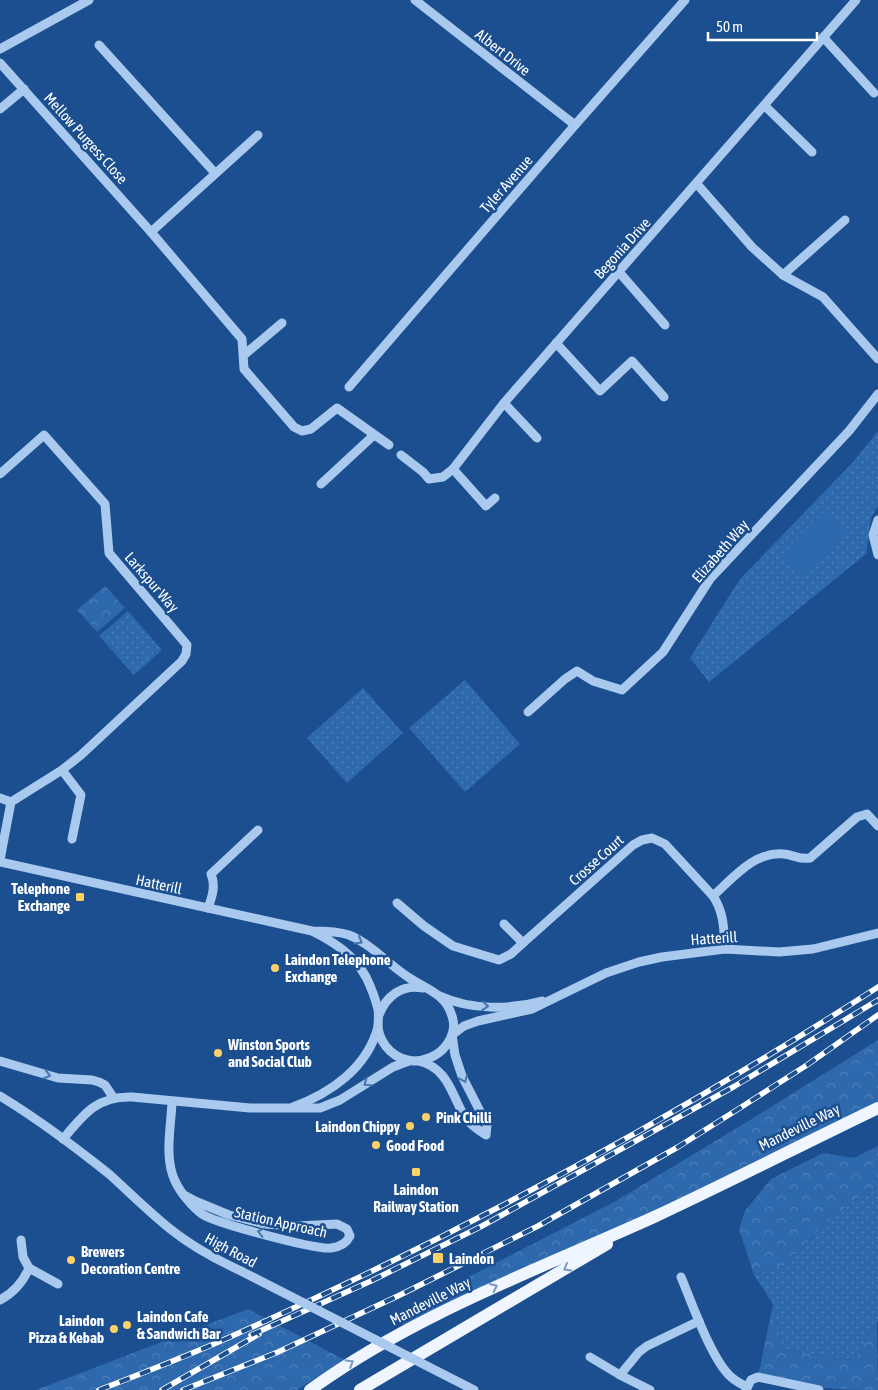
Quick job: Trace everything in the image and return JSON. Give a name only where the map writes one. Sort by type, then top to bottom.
[{"type":"main road","name":"Mandeville Way","points":[[310,1390],[361,1356],[470,1298],[654,1216],[878,1108]]},
{"type":"main road","name":"Mandeville Way","points":[[360,1390],[654,1216]]},
{"type":"street","points":[[0,48],[89,0]]},
{"type":"street","name":"Albert Drive","points":[[415,0],[574,125]]},
{"type":"street","name":"Tyler Avenue","points":[[349,387],[574,125],[685,0]]},
{"type":"street","name":"Begonia Drive","points":[[401,455],[429,479],[443,476],[453,468],[504,402],[697,184],[856,0]]},
{"type":"street","points":[[823,37],[874,93]]},
{"type":"street","points":[[99,45],[215,174]]},
{"type":"street","name":"Mellow Purgess Close","points":[[0,63],[151,232],[242,339],[244,355]]},
{"type":"street","points":[[0,109],[24,89]]},
{"type":"street","points":[[765,106],[812,152]]},
{"type":"street","points":[[151,232],[258,135]]},
{"type":"street","points":[[697,184],[752,247],[784,274],[823,297],[878,359]]},
{"type":"street","points":[[784,274],[845,220]]},
{"type":"street","points":[[619,272],[666,326]]},
{"type":"street","points":[[282,323],[244,355],[244,369],[294,427],[302,431],[311,429],[337,408],[389,445]]},
{"type":"street","points":[[556,343],[600,390],[632,362],[664,397]]},
{"type":"street","name":"Elizabeth Way","points":[[528,712],[564,679],[577,671],[593,681],[622,690],[628,685],[663,652],[710,579],[849,431],[878,394]]},
{"type":"street","points":[[504,402],[536,438]]},
{"type":"street","name":"Larkspur Way","points":[[0,474],[44,435],[105,504],[109,553],[187,644],[186,654],[182,661],[113,726],[62,770],[11,802]]},
{"type":"street","points":[[321,484],[374,436]]},
{"type":"street","points":[[453,468],[486,506],[495,498]]},
{"type":"street","points":[[878,520],[873,535],[878,555]]},
{"type":"street","points":[[62,770],[81,795],[72,839]]},
{"type":"street","points":[[0,798],[11,802],[0,861]]},
{"type":"street","points":[[713,896],[752,861],[768,854],[785,854],[802,859],[810,858],[857,817],[867,814],[878,826]]},
{"type":"street","points":[[208,908],[213,893],[211,874],[258,830]]},
{"type":"street","name":"Crosse Court","points":[[396,903],[453,946],[499,960],[511,954],[625,852],[642,840],[652,838],[665,844],[719,905],[723,919],[725,949]]},
{"type":"street","name":"Hatterill","points":[[0,861],[312,931],[337,932],[356,939],[444,1001],[451,1012],[454,1023],[452,1035]]},
{"type":"street","points":[[504,924],[523,943]]},
{"type":"street","name":"Hatterill","points":[[312,931],[336,944],[354,960],[370,987],[378,1010],[378,1022],[382,1040],[391,1053],[399,1058],[414,1061],[425,1060],[439,1052],[452,1035],[464,1026],[478,1021],[524,1012],[606,973],[639,962],[662,957],[725,949],[779,952],[813,949],[878,933]]},
{"type":"street","name":"Hatterill","points":[[378,1022],[385,1002],[399,990],[414,987],[468,1004],[493,1006],[522,1005],[557,996]]},
{"type":"street","points":[[288,1108],[320,1095],[347,1077],[373,1043],[378,1022]]},
{"type":"street","points":[[63,1139],[88,1111],[113,1097],[132,1097],[250,1108],[310,1109],[326,1107],[392,1066],[414,1061],[434,1066],[442,1073],[448,1081],[466,1119],[486,1136],[487,1125],[462,1076],[455,1054],[452,1035]]},
{"type":"street","points":[[0,1061],[58,1078],[99,1082],[105,1085],[113,1097]]},
{"type":"street","name":"High Road","points":[[0,1096],[63,1139],[109,1175],[169,1228],[214,1258],[336,1318],[474,1390]]},
{"type":"street","name":"Station Approach","points":[[172,1102],[170,1166],[175,1182],[184,1195],[202,1214],[221,1222],[301,1244],[330,1248],[344,1244],[350,1236],[347,1229],[337,1224],[277,1226],[250,1221],[210,1207],[184,1195]]},
{"type":"street","points":[[21,1240],[23,1257],[29,1268],[58,1284]]},
{"type":"street","points":[[0,1300],[9,1295],[24,1278],[29,1268]]},
{"type":"street","points":[[681,1277],[700,1321],[724,1369],[730,1376],[746,1388],[751,1380],[758,1377],[786,1387],[819,1390]]},
{"type":"street","points":[[620,1375],[639,1352],[647,1346],[700,1321]]},
{"type":"street","points":[[590,1357],[650,1390]]},
{"type":"green space","points":[[878,431],[878,506],[871,518],[866,554],[709,682],[690,658],[740,579],[853,462]]},
{"type":"green space","points":[[824,511],[845,532],[801,578],[779,557]]},
{"type":"green space","points":[[105,586],[125,608],[97,632],[77,610]]},
{"type":"green space","points":[[128,611],[162,650],[134,675],[99,636]]},
{"type":"green space","points":[[465,680],[520,744],[465,792],[409,728]]},
{"type":"green space","points":[[363,688],[403,733],[347,783],[307,738]]},
{"type":"green space","points":[[878,1040],[878,1108],[405,1326],[391,1317],[614,1202]]},
{"type":"green space","points":[[878,1146],[878,1188],[868,1190],[823,1225],[787,1264],[754,1275],[739,1229],[745,1211],[771,1179],[823,1153],[854,1158]]},
{"type":"green space","points":[[878,1188],[878,1323],[853,1360],[783,1350],[773,1304],[754,1275],[787,1264],[823,1225],[868,1190]]},
{"type":"green space","points":[[773,1304],[783,1350],[853,1360],[877,1322],[878,1390],[818,1387],[758,1377]]},
{"type":"green space","points":[[248,1309],[345,1360],[297,1390],[36,1390]]},
{"type":"railway","points":[[99,1390],[181,1358],[314,1299],[479,1217],[561,1174],[721,1084],[878,987]]},
{"type":"railway","points":[[251,1335],[371,1281],[482,1226],[735,1086],[878,1000]]},
{"type":"railway","points":[[183,1390],[278,1352],[400,1295],[538,1226],[678,1147],[807,1065],[878,1015]]},
{"type":"railway","points":[[162,1390],[259,1334]]},
{"type":"place","name":"Telephone Exchange","points":[[80,897]]},
{"type":"place","name":"Laindon Telephone Exchange","points":[[275,968]]},
{"type":"place","name":"Winston Sports and Social Club","points":[[218,1053]]},
{"type":"place","name":"Pink Chilli","points":[[426,1117]]},
{"type":"place","name":"Laindon Chippy","points":[[410,1126]]},
{"type":"place","name":"Good Food","points":[[376,1145]]},
{"type":"place","name":"Laindon Railway Station","points":[[416,1172]]},
{"type":"place","name":"Laindon","points":[[438,1258]]},
{"type":"place","name":"Brewers Decoration Centre","points":[[71,1260]]},
{"type":"place","name":"Laindon Cafe & Sandwich Bar","points":[[127,1325]]},
{"type":"place","name":"Laindon Pizza & Kebab","points":[[114,1329]]}]
